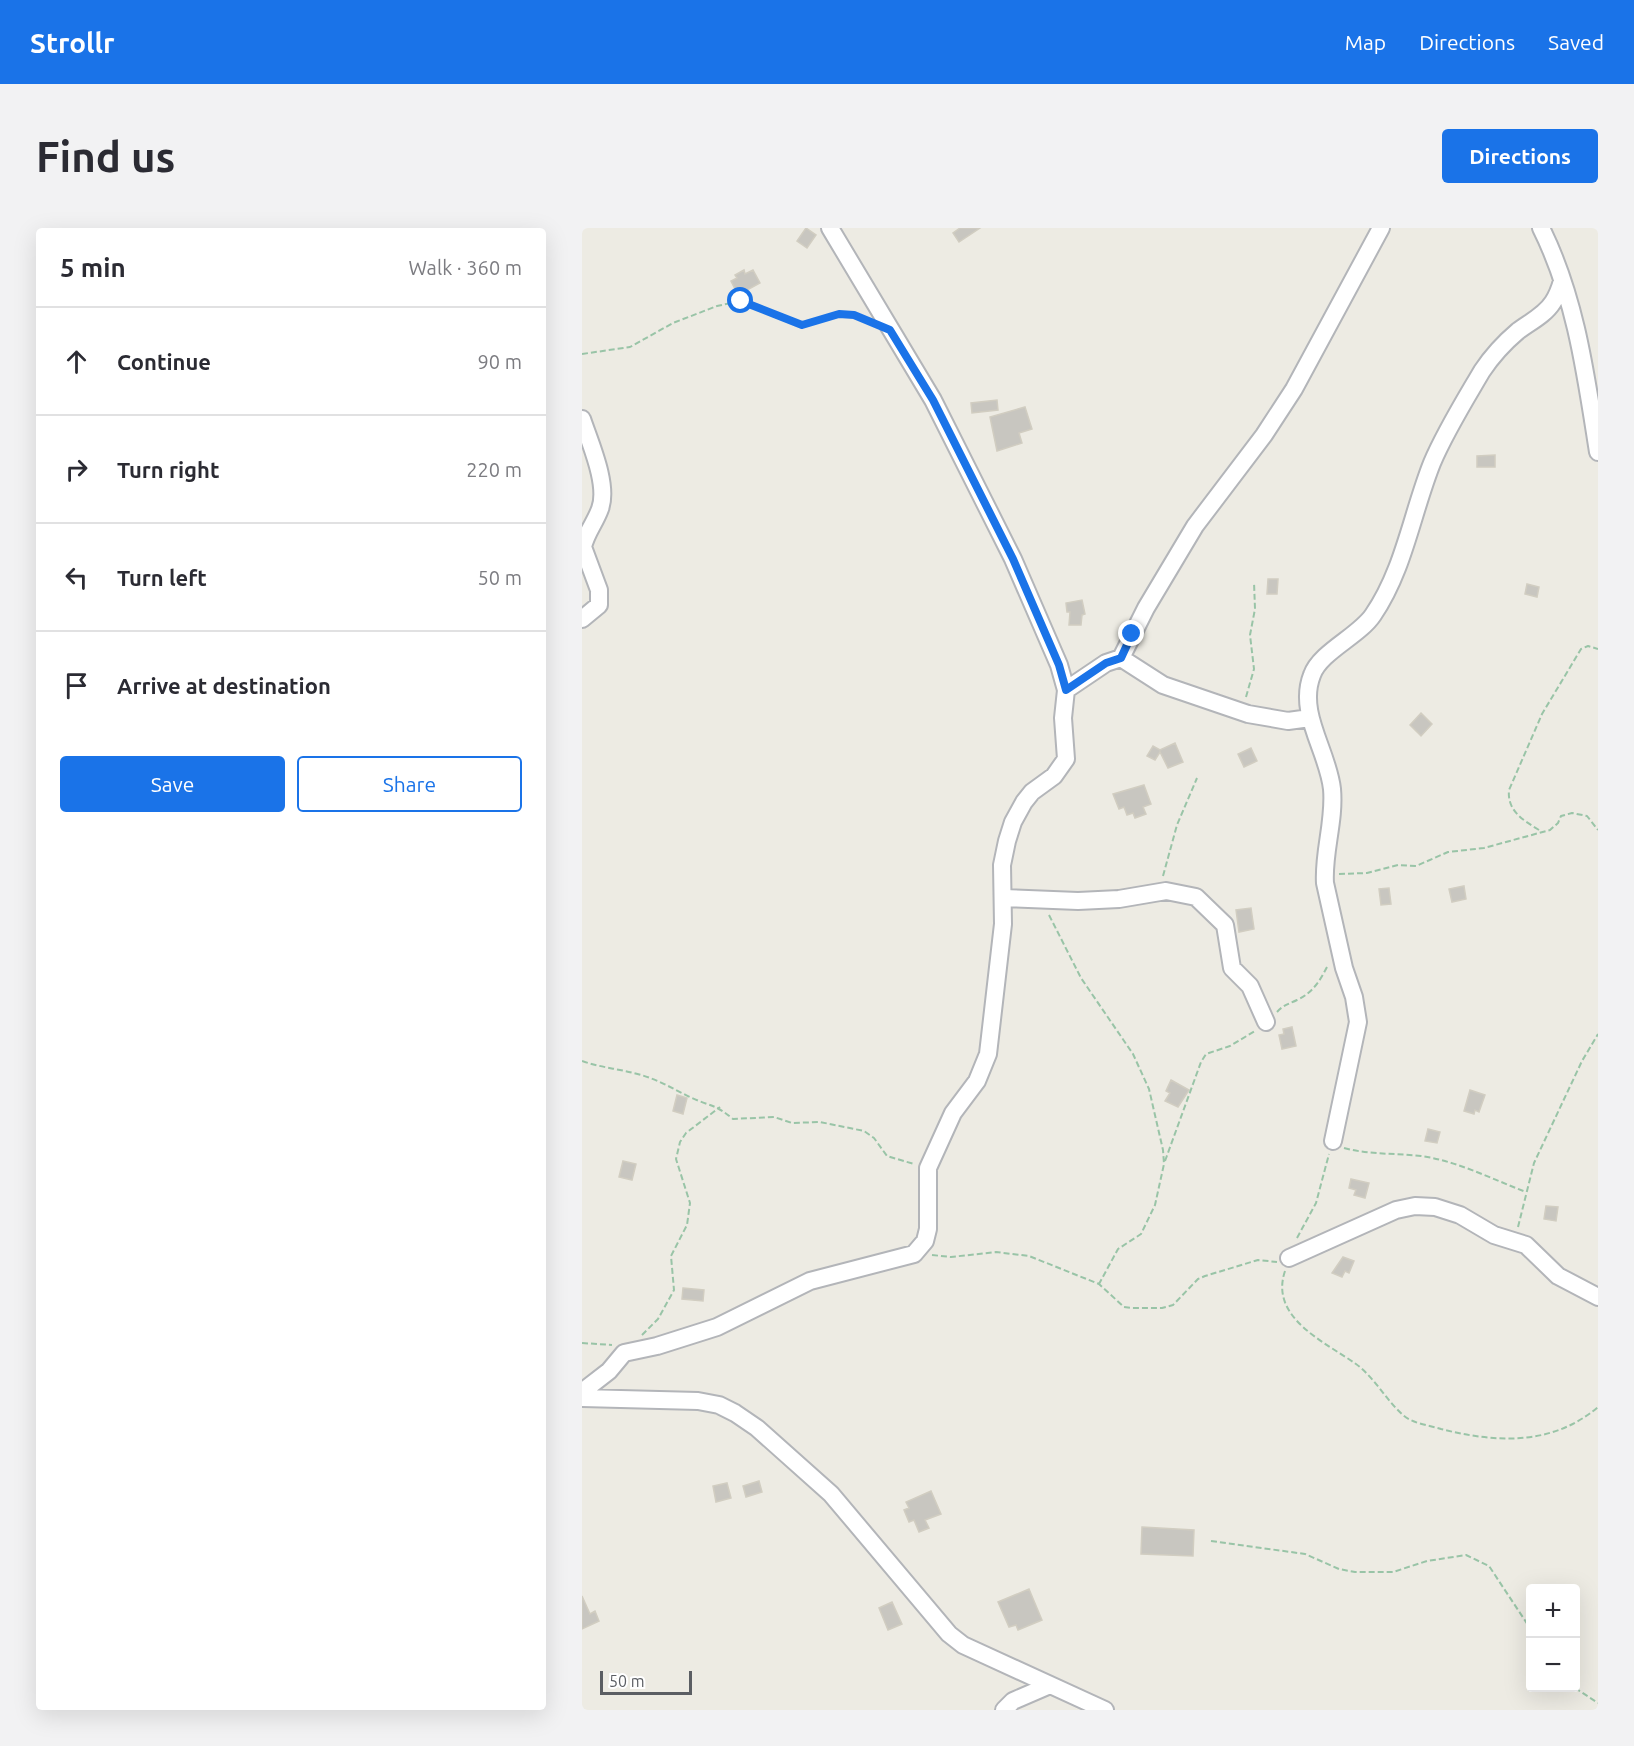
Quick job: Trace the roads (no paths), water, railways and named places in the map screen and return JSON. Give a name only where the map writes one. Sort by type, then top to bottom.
[{"type":"street","points":[[582,1392],[609,1371],[626,1351],[657,1346],[717,1328],[810,1281],[914,1254],[925,1241],[928,1229],[928,1168],[953,1113],[977,1081],[988,1054],[1003,924],[1002,865],[1013,822],[1032,792],[1054,776],[1066,759],[1063,718],[1066,690],[1059,665],[1013,559],[933,400],[890,330],[862,277],[830,228]]},
{"type":"street","points":[[1066,690],[1106,663],[1121,658],[1146,608],[1195,525],[1264,435],[1294,389],[1381,228]]},
{"type":"street","points":[[1541,228],[1563,282],[1584,359],[1598,452]]},
{"type":"street","points":[[1333,1141],[1358,1022],[1354,997],[1336,936],[1325,871],[1332,829],[1332,788],[1319,738],[1310,718],[1308,692],[1312,674],[1330,654],[1361,630],[1373,615],[1403,551],[1433,463],[1483,371],[1506,342],[1547,310],[1563,282]]},
{"type":"street","points":[[582,419],[595,457],[602,494],[601,507],[583,547],[599,590],[599,605],[582,619]]},
{"type":"street","points":[[1121,658],[1163,685],[1242,711],[1268,719],[1288,721],[1310,718]]},
{"type":"street","points":[[1003,897],[1119,899],[1166,891],[1196,897],[1225,925],[1232,968],[1250,986],[1266,1022]]},
{"type":"street","points":[[1288,1261],[1395,1210],[1415,1206],[1448,1210],[1494,1235],[1516,1240],[1526,1245],[1558,1276],[1598,1297]]},
{"type":"street","points":[[582,1398],[698,1401],[719,1405],[735,1413],[757,1428],[831,1494],[949,1634],[963,1645],[1105,1710]]},
{"type":"street","points":[[1004,1710],[1013,1701],[1050,1685]]}]
